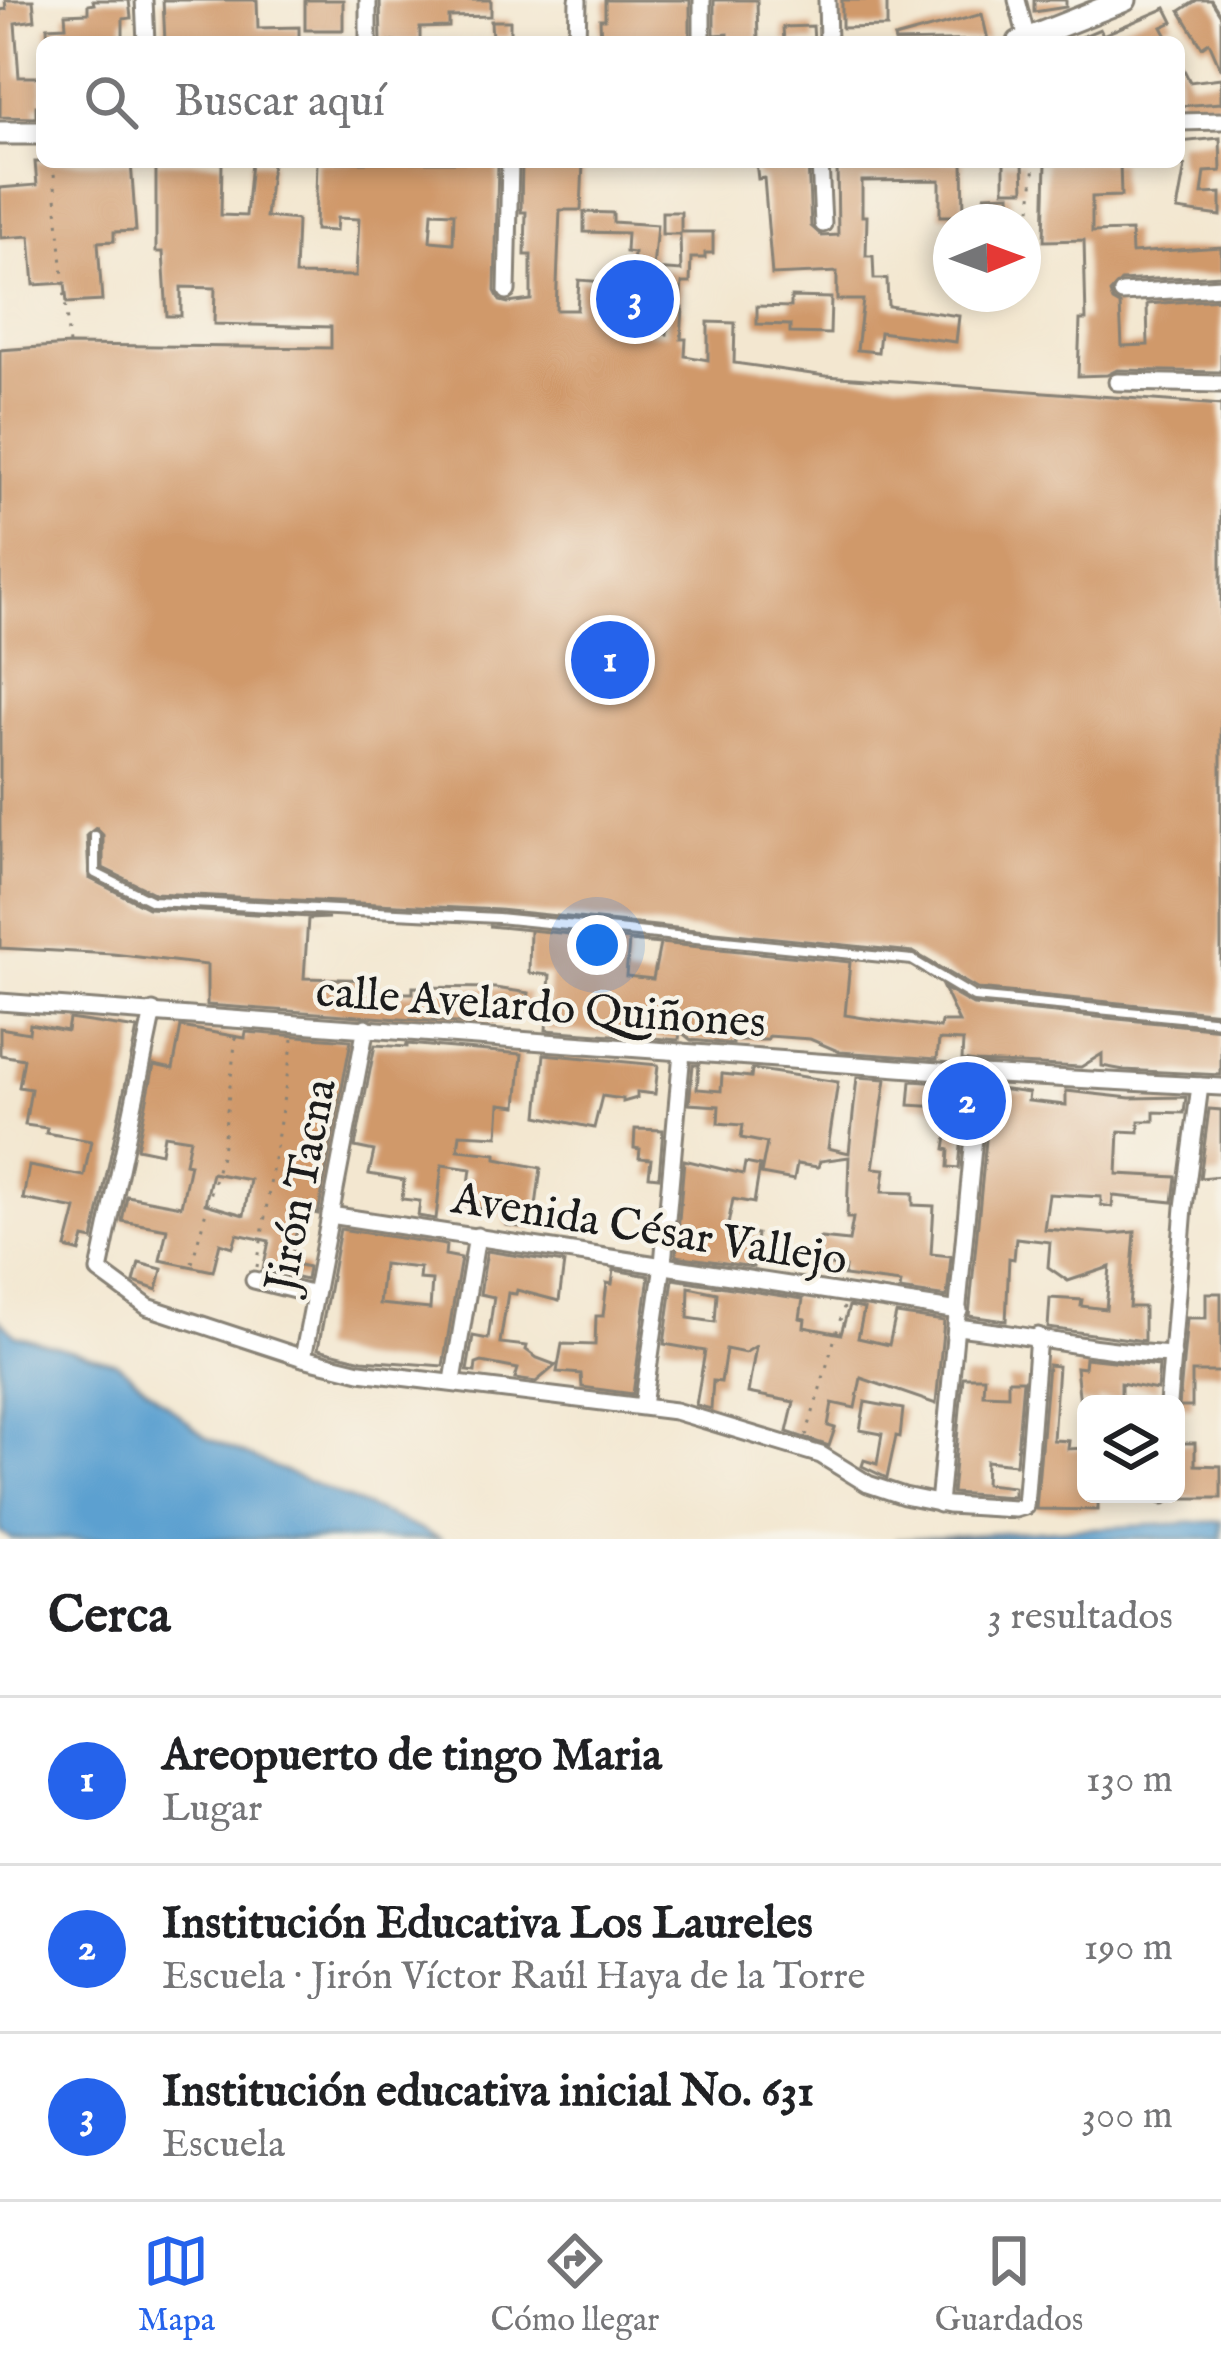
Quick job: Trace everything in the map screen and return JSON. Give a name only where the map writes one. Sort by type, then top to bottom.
[{"type":"main road","points":[[1035,36],[1125,0]]},
{"type":"main road","points":[[0,133],[36,134]]},
{"type":"street","points":[[144,0],[146,36]]},
{"type":"street","points":[[368,0],[368,36]]},
{"type":"street","points":[[577,36],[578,0]]},
{"type":"street","points":[[702,0],[702,36]]},
{"type":"street","points":[[827,0],[828,36]]},
{"type":"street","points":[[1017,0],[1022,36]]},
{"type":"street","points":[[1185,122],[1221,121]]},
{"type":"street","points":[[507,291],[510,168]]},
{"type":"street","points":[[820,168],[823,224]]},
{"type":"street","points":[[1122,293],[1221,287]]},
{"type":"street","points":[[1117,382],[1221,384]]},
{"type":"street","name":"calle Avelardo Quiñones","points":[[0,1002],[980,1075],[1221,1087]]},
{"type":"street","points":[[153,1011],[99,1270],[148,1307],[359,1372],[675,1411],[821,1455],[868,1484],[939,1504],[1015,1509],[1024,1506],[1038,1336]]},
{"type":"street","name":"Jirón Tacna","points":[[303,1358],[366,1027]]},
{"type":"street","points":[[643,1406],[663,1264],[682,1052]]},
{"type":"street","points":[[939,1504],[980,1075]]},
{"type":"street","points":[[1169,1395],[1184,1208],[1200,1086]]},
{"type":"street","name":"Avenida César Vallejo","points":[[330,1215],[848,1293],[1038,1336],[1131,1353],[1173,1355]]},
{"type":"street","points":[[453,1381],[477,1236]]},
{"type":"street","points":[[254,1280],[315,1294]]},
{"type":"lane","points":[[95,836],[95,873],[152,902],[498,918],[912,959],[974,997],[1221,1021]]},
{"type":"path","points":[[54,168],[69,345]]},
{"type":"path","points":[[1031,204],[1034,168]]},
{"type":"path","points":[[192,1263],[222,1152],[238,1018]]},
{"type":"path","points":[[254,1280],[296,1022]]},
{"type":"path","points":[[802,1449],[848,1293]]},
{"type":"water","points":[[0,1319],[15,1335],[117,1363],[207,1438],[442,1539],[12,1539],[0,1532]]},
{"type":"water","points":[[1221,1521],[1221,1539],[895,1539]]},
{"type":"building","points":[[5,0],[33,0],[35,20],[15,23],[19,77],[36,77],[36,118],[0,117],[0,10],[6,9]]},
{"type":"building","points":[[93,0],[129,0],[131,18],[123,19],[123,36],[48,36],[47,27],[66,26],[65,14],[88,13],[88,5]]},
{"type":"building","points":[[163,0],[257,0],[258,28],[299,27],[299,36],[165,36]]},
{"type":"building","points":[[305,0],[343,0],[343,30],[305,30]]},
{"type":"building","points":[[380,0],[491,0],[491,16],[449,17],[449,27],[420,28],[420,36],[381,36]]},
{"type":"building","points":[[605,0],[690,0],[690,36],[601,36],[600,19],[605,19]]},
{"type":"building","points":[[714,0],[757,0],[758,36],[714,35]]},
{"type":"building","points":[[842,0],[887,0],[887,27],[842,28]]},
{"type":"building","points":[[1034,0],[1066,0],[1066,7],[1034,12]]},
{"type":"building","points":[[1197,0],[1211,0],[1221,16],[1221,70],[1209,42],[1202,47],[1180,11]]},
{"type":"building","points":[[1166,8],[1173,22],[1162,27],[1167,36],[1084,36],[1100,29],[1103,35]]},
{"type":"building","points":[[982,14],[987,36],[901,36]]},
{"type":"building","points":[[491,21],[510,21],[510,36],[492,36]]},
{"type":"building","points":[[813,26],[814,36],[784,36],[783,27]]},
{"type":"building","points":[[1185,72],[1190,82],[1221,78],[1221,103],[1185,106]]},
{"type":"building","points":[[1220,138],[1221,171],[1205,172],[1202,194],[1221,193],[1221,216],[1177,210],[1185,141]]},
{"type":"building","points":[[35,162],[36,168],[131,168],[136,231],[114,232],[114,241],[98,242],[102,301],[67,303],[65,283],[34,285],[30,236],[1,238],[0,188],[37,185]]},
{"type":"building","points":[[156,168],[222,168],[221,215],[246,216],[250,168],[271,168],[266,217],[297,220],[295,275],[356,276],[359,219],[337,218],[336,231],[315,230],[317,168],[498,168],[495,291],[500,301],[508,303],[531,300],[531,255],[525,255],[526,212],[521,212],[522,168],[583,168],[581,210],[560,210],[556,310],[577,310],[579,280],[632,284],[634,253],[626,252],[627,233],[584,232],[584,212],[613,213],[613,222],[657,225],[653,269],[681,271],[680,234],[662,234],[662,212],[681,212],[681,232],[713,232],[713,253],[691,258],[690,283],[682,283],[685,356],[708,360],[708,322],[735,323],[734,363],[826,376],[1221,405],[1221,1013],[977,989],[913,952],[499,910],[154,893],[103,868],[103,835],[96,828],[87,835],[89,878],[148,908],[329,918],[308,919],[304,978],[377,980],[377,993],[413,993],[413,987],[495,988],[529,993],[527,1008],[496,1005],[496,1024],[469,1024],[207,1005],[207,965],[0,948],[0,350],[69,345],[331,348],[331,327],[214,324],[215,288],[181,287],[181,316],[167,316],[163,252],[156,252]],"holes":[[[432,212],[454,213],[453,243],[430,241]],[[647,289],[670,291],[667,334],[644,332]]]},
{"type":"building","points":[[757,168],[808,168],[811,226],[822,236],[838,235],[837,168],[963,168],[964,204],[940,204],[940,180],[862,181],[866,256],[873,256],[874,279],[887,279],[888,306],[959,316],[956,342],[880,332],[878,352],[857,350],[863,300],[837,300],[837,272],[772,275],[764,178],[758,179]]},
{"type":"building","points":[[1004,168],[1023,168],[1024,190],[1004,190]]},
{"type":"building","points":[[1046,168],[1120,168],[1121,196],[1092,197],[1092,232],[1131,231],[1132,253],[1221,247],[1221,275],[1121,281],[1110,293],[1120,305],[1122,346],[1148,345],[1147,304],[1221,299],[1221,372],[1117,370],[1078,376],[1080,320],[1086,320],[1084,240],[1044,241]]},
{"type":"building","points":[[1010,194],[1010,204],[985,204],[985,195]]},
{"type":"building","points":[[791,297],[831,298],[830,334],[790,333],[790,325],[757,324],[757,306],[791,307]]},
{"type":"building","points":[[530,930],[850,962],[845,1015],[940,1028],[941,1022],[959,1022],[943,988],[973,1005],[1221,1029],[1221,1075],[1124,1070],[1102,1066],[1102,1054],[1081,1067],[976,1062],[962,1060],[963,1041],[939,1040],[937,1059],[840,1052],[810,1039],[769,1036],[767,1040],[733,1040],[733,1044],[691,1040],[680,1031],[679,1040],[546,1030],[550,975],[529,973]],"holes":[[[629,941],[660,944],[653,979],[626,976]]]},
{"type":"building","points":[[69,1019],[137,1029],[93,1240],[84,1238],[80,1252],[66,1248],[76,1209],[23,1199],[29,1166],[84,1176],[91,1141],[25,1125],[31,1089],[19,1087],[24,1059],[0,1055],[0,1028],[29,1033],[30,1024],[67,1031]]},
{"type":"building","points":[[181,1027],[245,1038],[246,1032],[351,1040],[318,1214],[300,1210],[291,1263],[308,1267],[306,1280],[263,1270],[269,1241],[237,1234],[233,1247],[220,1243],[213,1271],[160,1260],[167,1229],[122,1221],[127,1196],[181,1206],[190,1139],[164,1135],[161,1153],[137,1148],[154,1065],[173,1069]],"holes":[[[212,1173],[250,1180],[244,1215],[205,1204]]]},
{"type":"building","points":[[375,1045],[522,1054],[517,1106],[500,1104],[498,1136],[460,1134],[458,1150],[496,1154],[496,1159],[541,1168],[533,1229],[506,1225],[507,1214],[466,1206],[471,1169],[442,1165],[436,1219],[418,1216],[420,1201],[402,1199],[404,1180],[369,1174],[374,1151],[355,1147]]},
{"type":"building","points":[[544,1054],[658,1065],[655,1094],[637,1092],[637,1098],[623,1102],[602,1096],[594,1128],[538,1116]]},
{"type":"building","points":[[693,1065],[699,1065],[697,1089],[721,1091],[722,1074],[751,1077],[752,1069],[838,1082],[828,1148],[849,1153],[857,1077],[886,1079],[873,1168],[885,1169],[882,1192],[913,1193],[913,1205],[934,1206],[931,1254],[951,1256],[947,1297],[900,1290],[901,1283],[844,1276],[845,1267],[817,1263],[820,1238],[849,1241],[853,1218],[847,1218],[849,1157],[820,1161],[818,1167],[797,1164],[794,1180],[761,1174],[767,1143],[741,1138],[743,1125],[718,1123],[719,1106],[689,1104]]},
{"type":"building","points":[[911,1081],[942,1083],[940,1107],[909,1105]]},
{"type":"building","points":[[991,1088],[1029,1093],[1028,1101],[1066,1105],[1066,1091],[1130,1098],[1186,1097],[1184,1113],[1154,1112],[1154,1121],[1139,1121],[1139,1132],[1119,1131],[1117,1174],[1176,1177],[1173,1202],[1113,1196],[1112,1207],[1101,1205],[1101,1197],[1049,1194],[1044,1229],[1135,1232],[1129,1307],[1144,1307],[1144,1341],[1048,1328],[1050,1298],[1082,1300],[1081,1306],[1106,1309],[1110,1267],[1068,1281],[1048,1267],[1050,1242],[1016,1238],[1014,1259],[1009,1258],[1006,1321],[969,1316]]},
{"type":"building","points":[[1209,1109],[1221,1110],[1221,1176],[1200,1178]]},
{"type":"building","points":[[949,1124],[963,1126],[959,1168],[948,1167]]},
{"type":"building","points":[[635,1129],[663,1130],[659,1177],[649,1176],[651,1159],[639,1158],[640,1149],[634,1148]]},
{"type":"building","points":[[684,1160],[743,1174],[745,1163],[760,1166],[754,1203],[733,1199],[727,1230],[757,1234],[753,1267],[676,1256]]},
{"type":"building","points":[[340,1229],[446,1245],[445,1255],[461,1258],[443,1366],[362,1360],[318,1349]],"holes":[[[383,1264],[420,1268],[419,1279],[432,1280],[430,1309],[379,1304]]]},
{"type":"building","points":[[487,1251],[564,1263],[559,1301],[517,1290],[508,1293],[500,1343],[527,1346],[537,1358],[556,1365],[536,1382],[515,1379],[518,1369],[482,1362],[476,1364],[475,1372],[467,1371],[473,1336],[488,1339],[494,1297],[480,1294]]},
{"type":"building","points":[[139,1263],[162,1269],[157,1290],[134,1282]]},
{"type":"building","points":[[614,1270],[649,1276],[633,1394],[582,1387],[581,1374],[557,1372],[562,1344],[595,1345],[596,1316],[603,1316],[607,1283],[612,1284]]},
{"type":"building","points":[[673,1279],[803,1299],[800,1318],[805,1319],[804,1327],[841,1334],[849,1306],[864,1309],[858,1338],[889,1345],[896,1314],[944,1321],[936,1404],[861,1378],[855,1408],[832,1403],[828,1426],[835,1428],[829,1446],[787,1432],[794,1402],[748,1393],[756,1346],[745,1353],[726,1349],[721,1382],[713,1381],[711,1409],[696,1405],[705,1351],[664,1344]],"holes":[[[689,1287],[717,1293],[715,1322],[688,1318]]]},
{"type":"building","points":[[1206,1293],[1221,1293],[1221,1372],[1192,1372],[1192,1407],[1185,1407],[1185,1395],[1180,1395],[1187,1318],[1206,1318]]},
{"type":"building","points":[[1085,1358],[1159,1366],[1157,1390],[1121,1383],[1121,1395],[1079,1395],[1076,1367],[1084,1368]]},
{"type":"building","points":[[1048,1365],[1058,1366],[1053,1440],[1069,1441],[1068,1449],[1077,1448],[1077,1503],[1098,1503],[1098,1510],[1036,1509]]},
{"type":"building","points":[[963,1377],[984,1377],[983,1394],[1008,1395],[1008,1380],[1023,1380],[1016,1464],[986,1461],[985,1484],[1014,1487],[1014,1497],[952,1493]]},
{"type":"building","points":[[865,1402],[903,1409],[887,1478],[862,1466],[864,1460],[877,1464],[882,1434],[860,1430]]},
{"type":"building","points":[[1185,1443],[1195,1443],[1195,1465],[1221,1466],[1221,1498],[1185,1498]]},
{"type":"place","name":"Institución educativa inicial No. 631","points":[[635,299]]},
{"type":"place","name":"Areopuerto de tingo Maria","points":[[610,660]]},
{"type":"place","name":"Institución Educativa Los Laureles","points":[[967,1101]]}]
